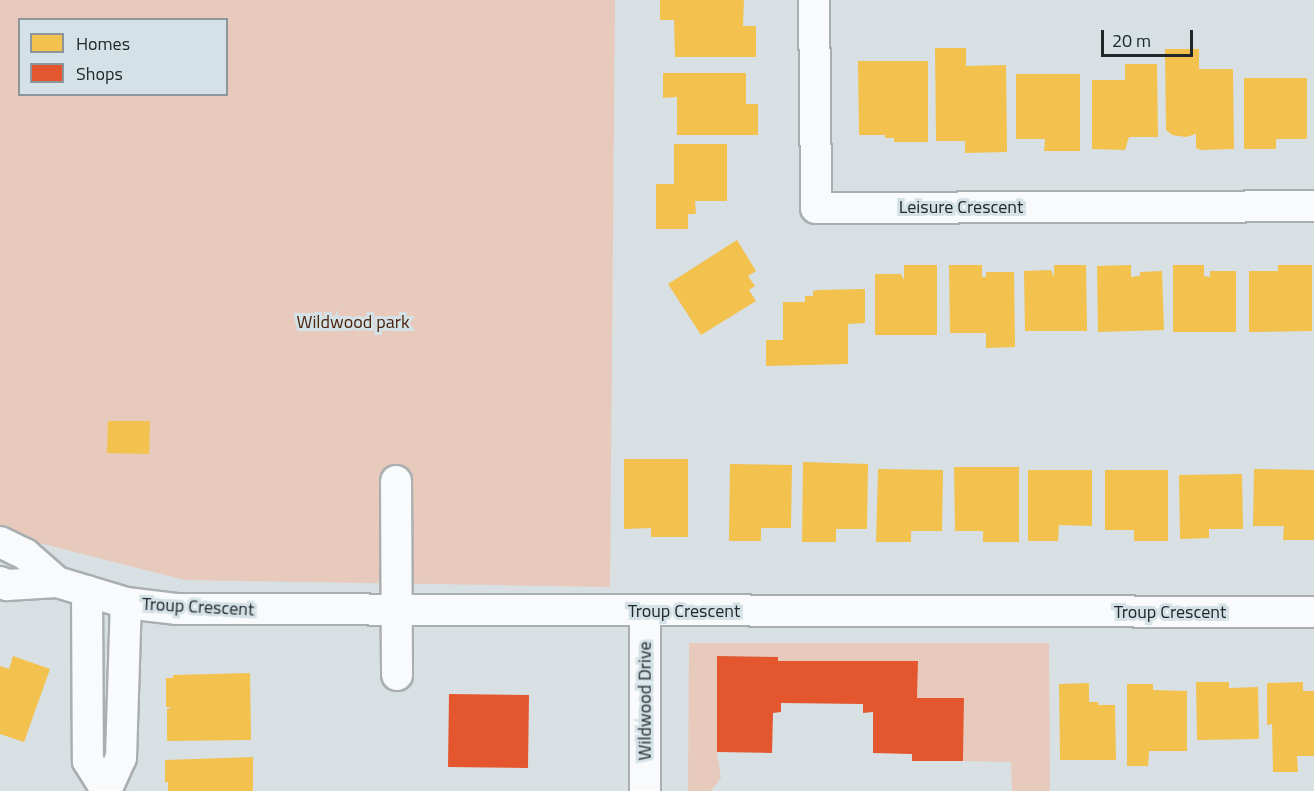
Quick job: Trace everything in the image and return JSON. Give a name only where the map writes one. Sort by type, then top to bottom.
[{"type":"street","name":"Leisure Crescent","points":[[814,0],[816,208],[1314,206]]},
{"type":"street","points":[[396,481],[397,675]]},
{"type":"street","name":"Troup Crescent","points":[[0,542],[25,554],[57,582]]},
{"type":"street","name":"Troup Crescent","points":[[0,582],[7,585],[57,582],[126,603],[176,609],[1314,612]]},
{"type":"street","points":[[87,591],[88,761],[106,790]]},
{"type":"street","points":[[106,790],[121,758],[126,603]]},
{"type":"street","name":"Wildwood Drive","points":[[645,611],[645,791]]},
{"type":"green space","name":"Wildwood park","points":[[0,0],[615,0],[610,587],[185,580],[0,533]]},
{"type":"green space","points":[[689,643],[1049,643],[1050,791],[1012,791],[1011,762],[963,761],[964,698],[917,698],[917,661],[778,661],[778,657],[718,656],[717,752],[721,778],[711,791],[688,791]]},
{"type":"building: Homes","points":[[660,0],[744,0],[743,26],[756,26],[756,57],[675,57],[674,20],[660,20]]},
{"type":"building: Homes","points":[[935,48],[966,48],[966,66],[1006,65],[1007,152],[965,153],[965,141],[936,141]]},
{"type":"building: Homes","points":[[1165,49],[1199,49],[1199,69],[1233,69],[1234,149],[1201,150],[1196,148],[1196,134],[1186,137],[1172,135],[1166,130]]},
{"type":"building: Homes","points":[[858,61],[928,61],[928,142],[894,142],[894,138],[885,138],[885,135],[859,135]]},
{"type":"building: Homes","points":[[1125,64],[1157,64],[1158,137],[1129,137],[1125,150],[1092,149],[1092,80],[1125,80]]},
{"type":"building: Homes","points":[[663,73],[746,73],[746,104],[758,104],[758,135],[677,135],[677,97],[663,98]]},
{"type":"building: Homes","points":[[1016,74],[1080,74],[1080,151],[1044,151],[1045,139],[1016,139]]},
{"type":"building: Homes","points":[[1244,78],[1307,78],[1307,139],[1276,139],[1276,149],[1244,149]]},
{"type":"building: Homes","points":[[674,144],[727,144],[727,201],[695,201],[696,214],[688,214],[688,229],[656,229],[656,184],[674,184]]},
{"type":"building: Homes","points":[[737,240],[756,271],[748,276],[755,286],[749,290],[756,301],[701,335],[668,284]]},
{"type":"building: Homes","points":[[904,265],[937,265],[937,335],[875,335],[875,274],[901,274],[904,280]]},
{"type":"building: Homes","points":[[949,265],[982,265],[982,277],[986,277],[986,272],[1014,272],[1015,347],[986,348],[986,333],[950,333]]},
{"type":"building: Homes","points":[[1054,265],[1086,265],[1087,331],[1025,331],[1024,271],[1051,270],[1054,277]]},
{"type":"building: Homes","points":[[1131,265],[1131,277],[1140,276],[1140,272],[1162,271],[1164,330],[1098,332],[1097,266]]},
{"type":"building: Homes","points":[[1173,265],[1204,265],[1204,276],[1210,277],[1210,271],[1236,271],[1236,332],[1173,332]]},
{"type":"building: Homes","points":[[1278,265],[1312,265],[1312,331],[1249,332],[1249,271],[1278,271]]},
{"type":"building: Homes","points":[[865,289],[865,323],[848,324],[848,364],[766,366],[766,340],[783,340],[783,302],[805,302],[805,296],[813,296],[813,291],[819,290]]},
{"type":"building: Homes","points":[[108,421],[150,421],[149,454],[107,453]]},
{"type":"building: Homes","points":[[624,459],[688,459],[688,537],[651,537],[651,528],[624,529]]},
{"type":"building: Homes","points":[[803,462],[868,464],[867,529],[836,529],[836,542],[802,542]]},
{"type":"building: Homes","points":[[730,464],[792,465],[791,528],[761,528],[761,541],[729,541]]},
{"type":"building: Homes","points":[[954,467],[1019,467],[1019,542],[983,542],[983,531],[955,531]]},
{"type":"building: Homes","points":[[878,469],[943,470],[942,531],[911,531],[911,542],[876,542]]},
{"type":"building: Homes","points":[[1254,469],[1314,470],[1314,540],[1283,540],[1284,526],[1253,526]]},
{"type":"building: Homes","points":[[1028,470],[1092,470],[1092,526],[1059,525],[1058,541],[1028,541]]},
{"type":"building: Homes","points":[[1105,470],[1168,470],[1168,541],[1134,541],[1134,530],[1105,530]]},
{"type":"building: Homes","points":[[1242,474],[1243,529],[1209,529],[1209,538],[1180,539],[1179,475]]},
{"type":"building: Homes","points":[[13,656],[50,669],[24,742],[0,734],[0,666],[9,669]]},
{"type":"building: Homes","points":[[250,673],[251,740],[167,741],[167,709],[172,707],[166,707],[166,678],[173,678],[173,675]]},
{"type":"building: Homes","points":[[1196,682],[1229,682],[1229,688],[1258,687],[1259,739],[1197,740]]},
{"type":"building: Homes","points":[[1303,682],[1303,691],[1314,691],[1314,756],[1297,756],[1298,772],[1273,772],[1272,724],[1267,725],[1267,683]]},
{"type":"building: Homes","points":[[1089,683],[1089,702],[1098,702],[1098,705],[1115,705],[1116,760],[1060,760],[1059,684]]},
{"type":"building: Homes","points":[[1127,684],[1153,684],[1153,690],[1187,691],[1187,751],[1149,751],[1148,766],[1127,766]]},
{"type":"building: Homes","points":[[253,757],[253,791],[168,791],[168,782],[165,782],[165,760]]},
{"type":"building: Shops","points":[[717,656],[778,657],[778,661],[918,661],[917,698],[964,698],[963,761],[912,761],[912,754],[873,753],[873,712],[863,713],[863,704],[781,703],[781,712],[773,713],[772,753],[717,752]]},
{"type":"building: Shops","points":[[449,694],[529,695],[528,768],[448,767]]}]
